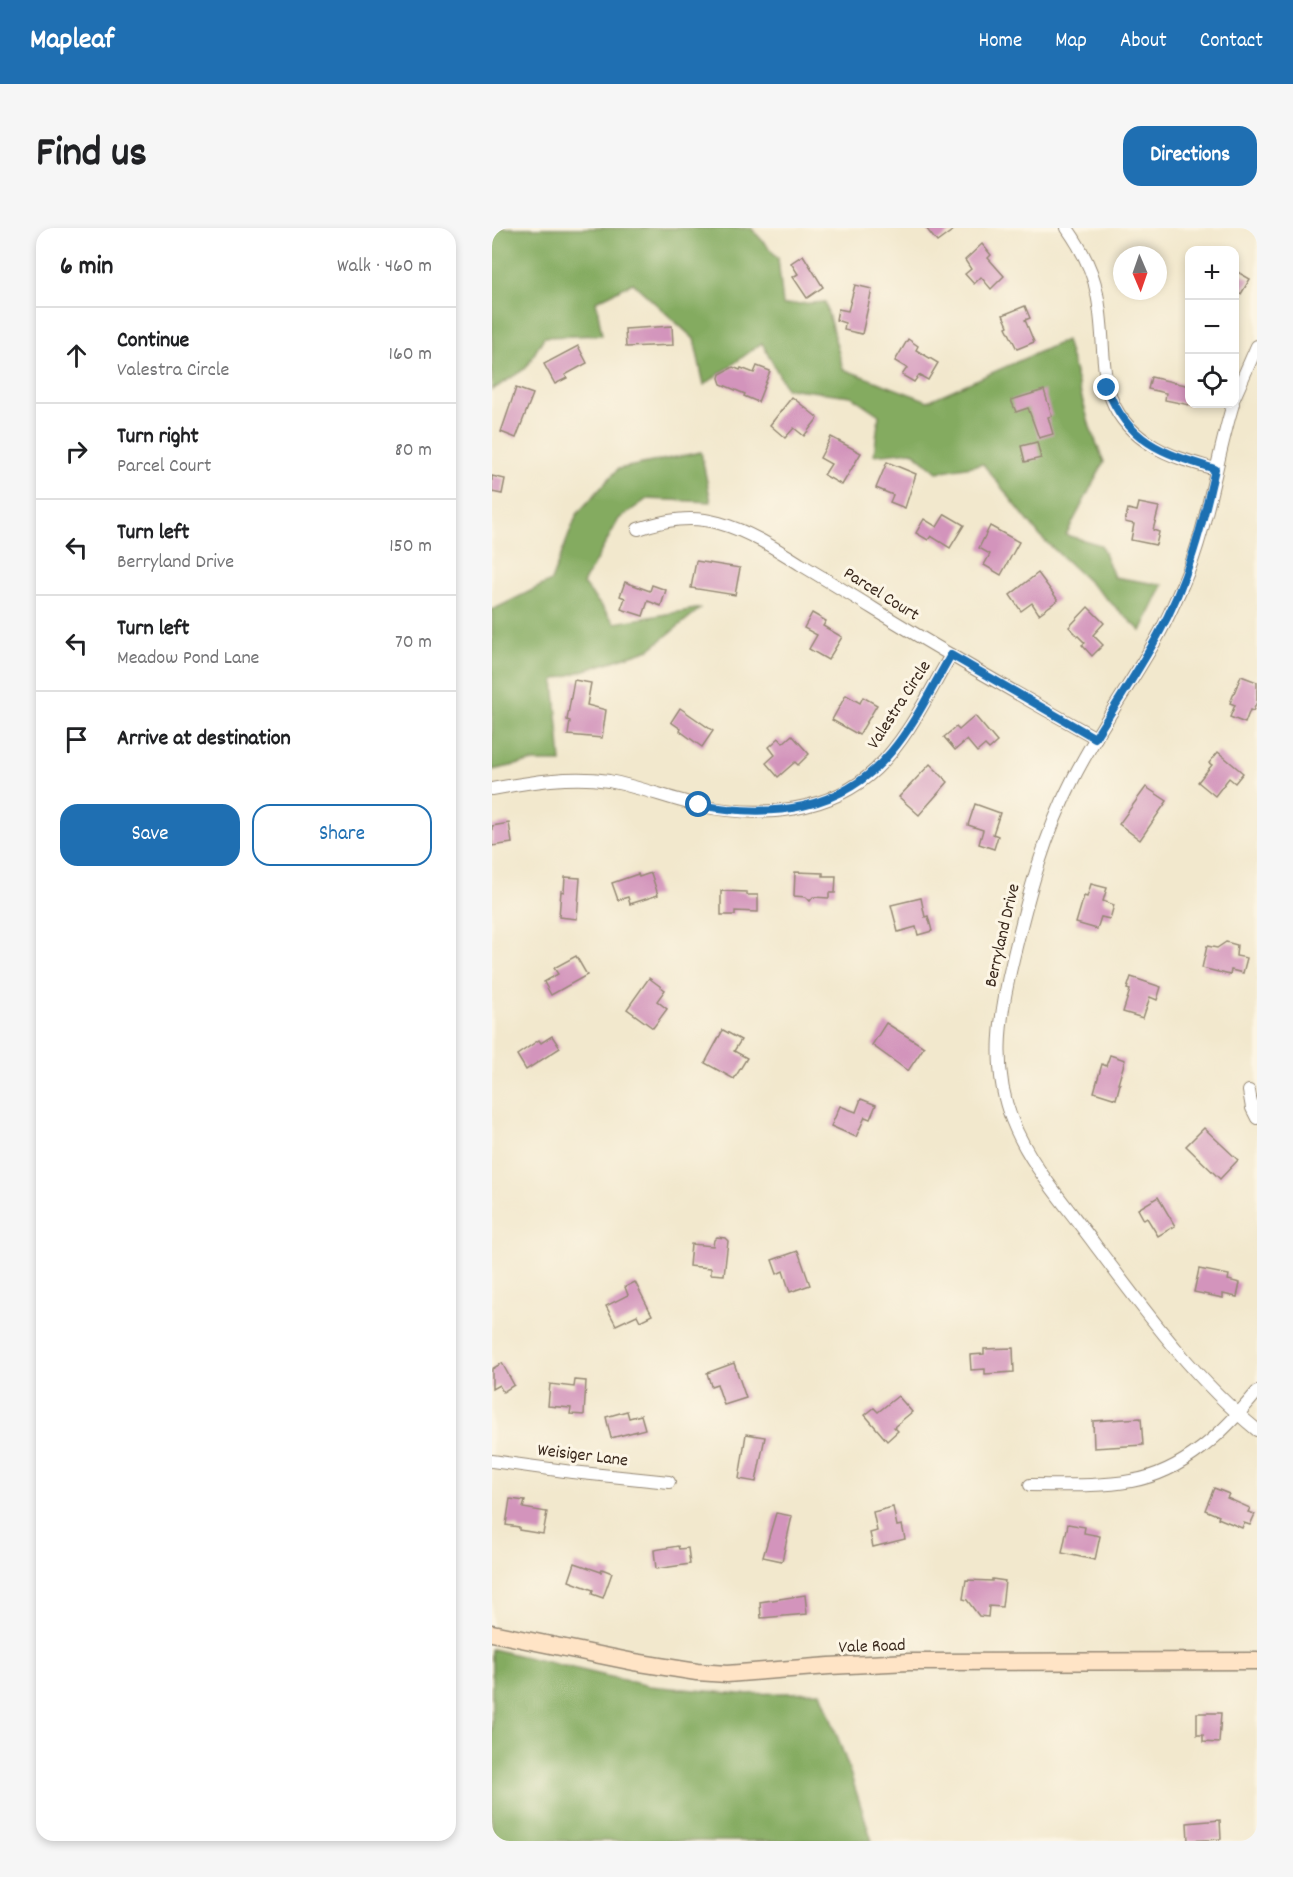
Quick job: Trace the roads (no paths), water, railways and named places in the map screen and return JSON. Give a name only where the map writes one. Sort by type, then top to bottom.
[{"type":"main road","name":"Vale Road","points":[[492,1633],[634,1662],[697,1672],[727,1674],[909,1662],[1257,1661]]},
{"type":"street","points":[[1067,228],[1079,245],[1091,270],[1097,292],[1101,315],[1104,369],[1107,388],[1114,406],[1125,423],[1156,448],[1174,457],[1215,469]]},
{"type":"street","points":[[1239,387],[1257,346]]},
{"type":"street","name":"Berryland Drive","points":[[1232,408],[1194,552],[1184,580],[1158,635],[1074,777],[1040,856],[1030,887],[1008,979],[998,1047],[1001,1084],[1012,1120],[1034,1162],[1148,1316],[1179,1354],[1257,1430]]},
{"type":"street","name":"Parcel Court","points":[[638,529],[659,522],[698,519],[718,522],[736,529],[768,544],[951,655],[1095,738]]},
{"type":"street","name":"Valestra Circle","points":[[492,789],[556,780],[587,779],[608,781],[729,811],[770,811],[821,802],[858,784],[892,752],[906,733],[951,655]]},
{"type":"street","points":[[1249,1091],[1252,1108],[1257,1118]]},
{"type":"street","points":[[1030,1485],[1124,1482],[1158,1474],[1198,1451],[1238,1414],[1257,1392]]},
{"type":"street","name":"Weisiger Lane","points":[[492,1461],[669,1482]]}]
